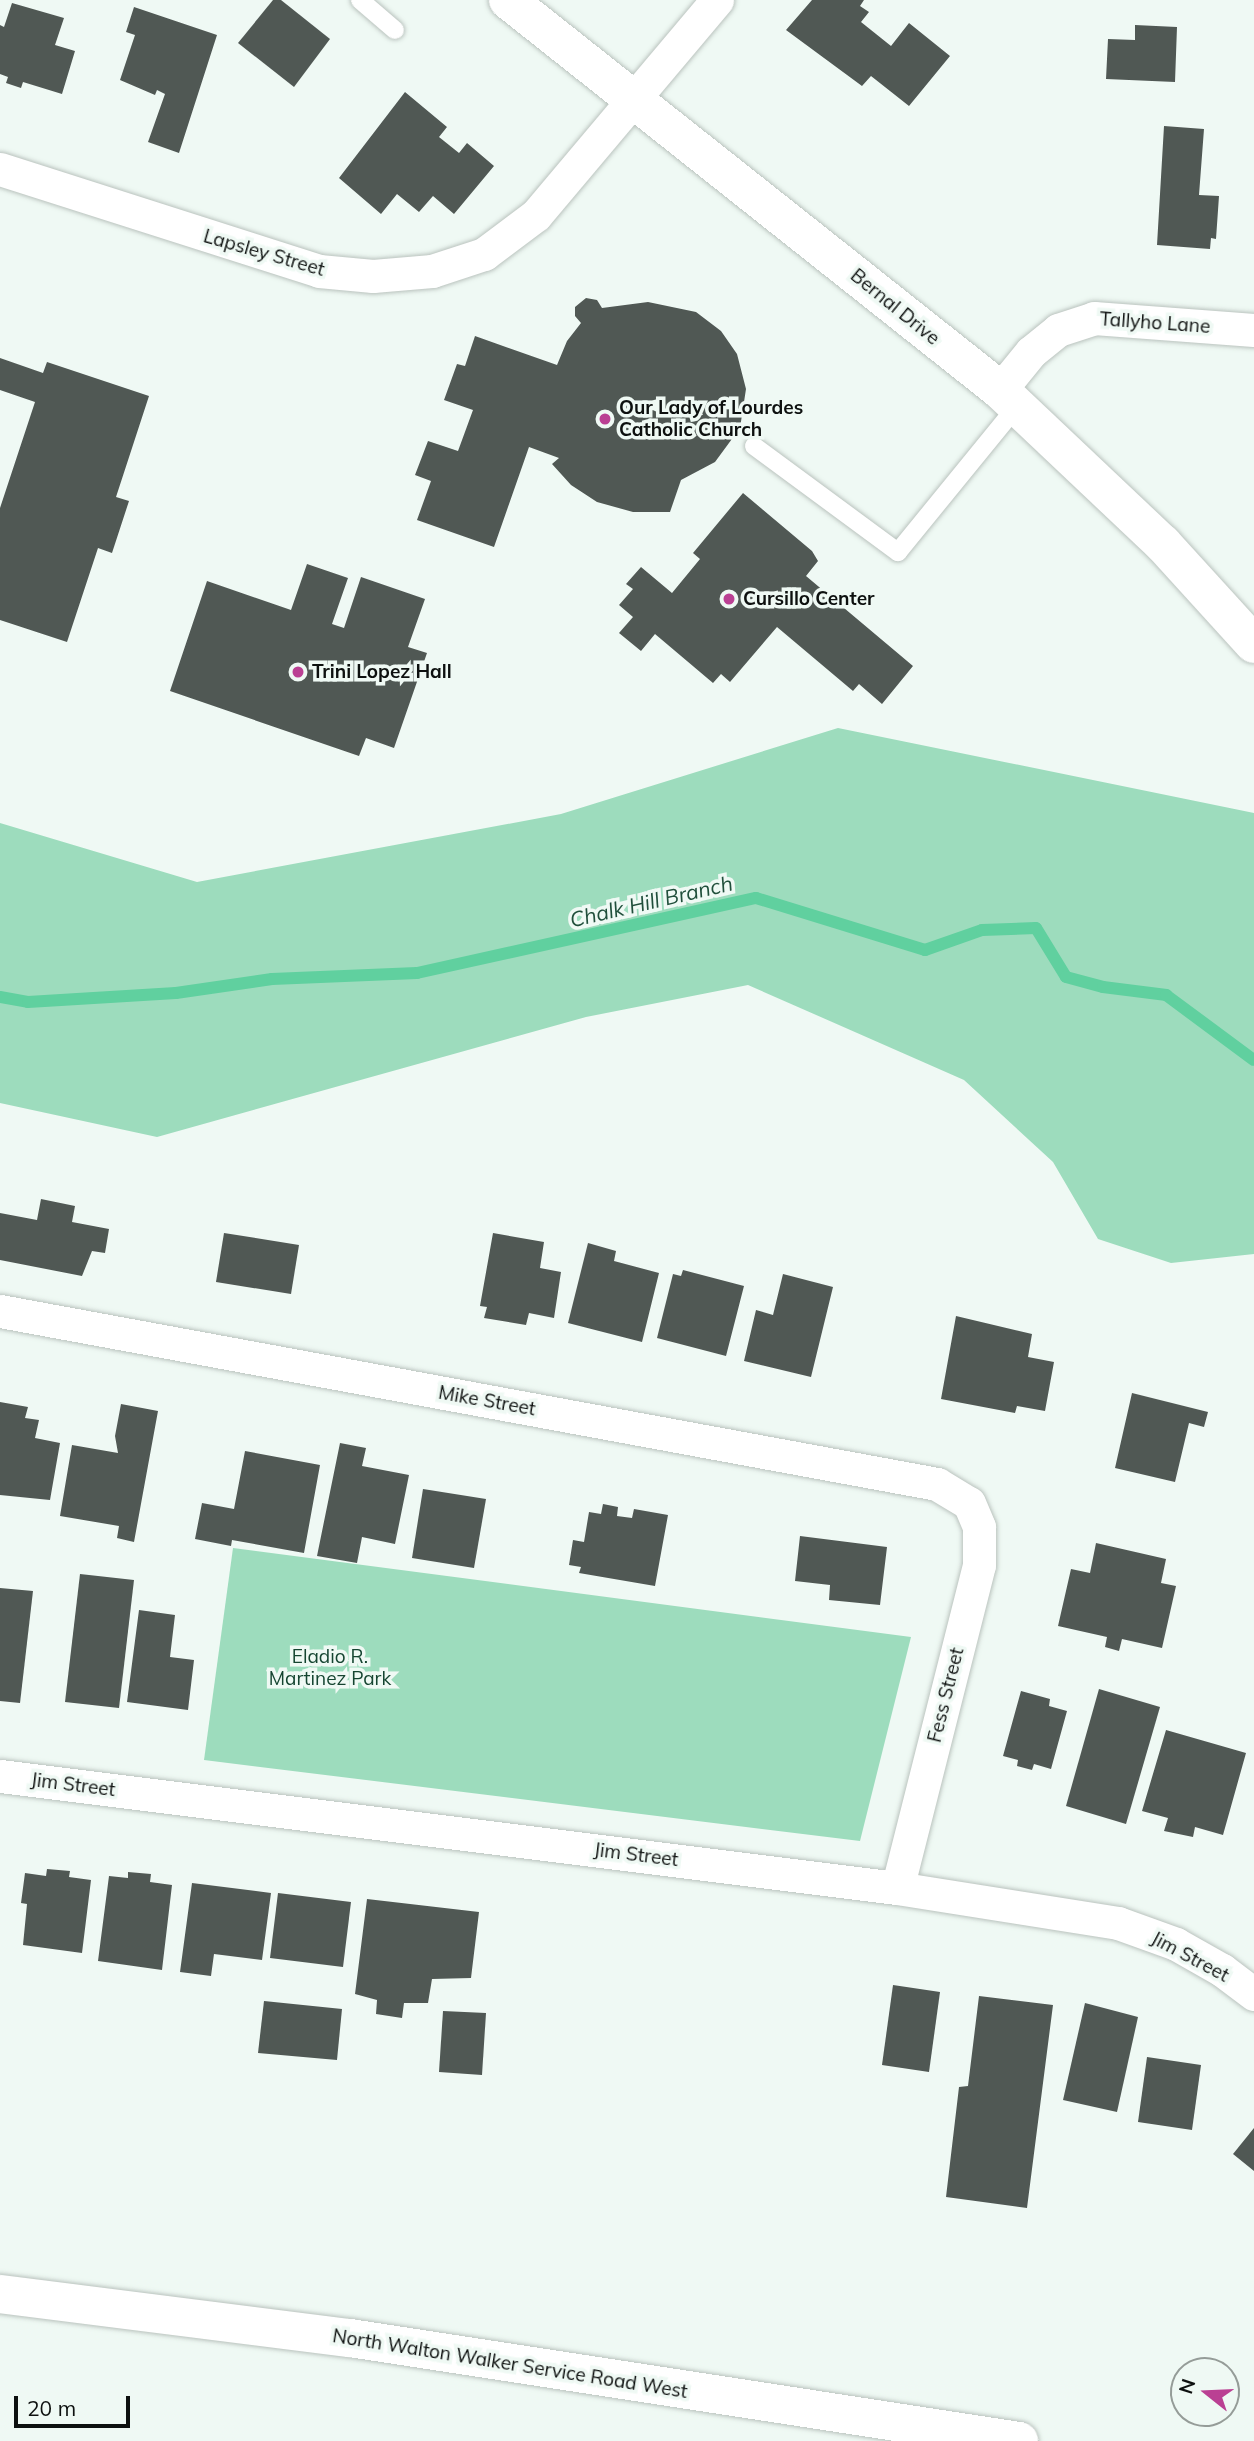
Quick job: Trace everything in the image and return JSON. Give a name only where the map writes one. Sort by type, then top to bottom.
[{"type":"main road","name":"Bernal Drive","points":[[509,0],[1009,398],[1163,544],[1254,644]]},
{"type":"main road","name":"North Walton Walker Service Road West","points":[[0,2294],[350,2338],[1019,2441]]},
{"type":"street","name":"Lapsley Street","points":[[0,169],[319,271],[373,276],[432,271],[484,254],[536,215],[717,0]]},
{"type":"street","name":"Tallyho Lane","points":[[1009,398],[1031,352],[1058,330],[1094,317],[1254,330]]},
{"type":"street","name":"Mike Street","points":[[0,1311],[937,1484],[968,1503]]},
{"type":"street","name":"Fess Street","points":[[897,1888],[979,1565],[979,1527],[968,1503]]},
{"type":"street","name":"Jim Street","points":[[0,1776],[897,1888],[1118,1923],[1176,1944],[1222,1970],[1254,1994]]},
{"type":"lane","points":[[360,0],[395,30]]},
{"type":"lane","points":[[754,446],[898,552],[1009,398]]},
{"type":"green space","points":[[838,728],[1254,813],[1254,1254],[1171,1263],[1098,1239],[1053,1162],[964,1080],[748,985],[586,1017],[157,1137],[0,1103],[0,823],[197,882],[561,814]]},
{"type":"green space","name":"Eladio R. Martinez Park","points":[[233,1548],[911,1637],[860,1841],[204,1760]]},
{"type":"building","points":[[273,0],[281,0],[330,39],[294,87],[238,43]]},
{"type":"building","points":[[812,0],[864,0],[860,6],[869,12],[861,22],[891,46],[909,23],[950,56],[909,106],[871,76],[862,86],[786,30]]},
{"type":"building","points":[[12,3],[64,18],[55,45],[75,51],[62,94],[23,82],[21,88],[6,83],[8,77],[0,74],[0,25],[4,27]]},
{"type":"building","points":[[134,7],[217,35],[179,153],[148,142],[165,94],[157,90],[155,95],[120,80],[135,35],[126,32]]},
{"type":"building","points":[[1135,25],[1177,27],[1175,82],[1106,79],[1108,39],[1135,40]]},
{"type":"building","points":[[405,92],[447,127],[439,137],[459,153],[467,143],[494,166],[454,214],[433,196],[419,212],[397,194],[381,214],[339,178]]},
{"type":"building","points":[[1164,126],[1204,129],[1199,195],[1219,196],[1216,239],[1211,238],[1210,249],[1157,245]]},
{"type":"building","name":"Our Lady of Lourdes Catholic Church","points":[[586,298],[597,300],[602,308],[648,302],[696,312],[721,331],[737,354],[746,389],[740,428],[715,462],[681,480],[670,512],[633,512],[597,502],[571,485],[552,464],[559,458],[529,447],[494,547],[417,520],[431,481],[415,475],[428,441],[458,451],[473,410],[444,400],[457,364],[465,366],[475,336],[557,365],[567,341],[581,323],[575,316],[575,307]]},
{"type":"building","points":[[0,358],[43,373],[47,362],[149,396],[116,497],[129,501],[112,553],[98,548],[67,642],[0,620],[0,508],[35,402],[0,390]]},
{"type":"building","name":"Cursillo Center","points":[[743,493],[812,551],[818,561],[806,576],[913,666],[882,704],[859,684],[853,691],[777,627],[730,682],[721,674],[713,683],[655,634],[641,651],[619,633],[633,617],[619,605],[633,589],[626,584],[641,567],[672,593],[700,559],[693,553]]},
{"type":"building","name":"Trini Lopez Hall","points":[[307,564],[348,578],[332,624],[344,628],[361,577],[425,599],[408,647],[427,653],[394,748],[366,738],[359,756],[170,691],[207,581],[291,610]]},
{"type":"building","points":[[41,1199],[75,1206],[72,1222],[109,1229],[105,1253],[92,1251],[82,1276],[0,1260],[0,1213],[37,1220]]},
{"type":"building","points":[[224,1233],[299,1245],[291,1294],[216,1282]]},
{"type":"building","points":[[493,1233],[544,1242],[540,1268],[561,1272],[554,1318],[529,1313],[526,1325],[484,1318],[487,1307],[480,1306]]},
{"type":"building","points":[[588,1243],[616,1251],[614,1261],[659,1273],[642,1342],[568,1323]]},
{"type":"building","points":[[683,1270],[744,1286],[726,1356],[657,1338],[673,1274],[681,1276]]},
{"type":"building","points":[[783,1274],[833,1287],[811,1377],[744,1361],[756,1310],[773,1315]]},
{"type":"building","points":[[956,1316],[1032,1334],[1028,1357],[1054,1362],[1045,1411],[1017,1406],[1015,1413],[941,1399]]},
{"type":"building","points":[[1132,1393],[1208,1412],[1204,1427],[1189,1423],[1175,1482],[1115,1468]]},
{"type":"building","points":[[0,1402],[28,1407],[25,1418],[39,1420],[35,1438],[60,1443],[50,1500],[0,1495]]},
{"type":"building","points":[[121,1404],[158,1411],[134,1542],[117,1538],[119,1526],[60,1516],[72,1445],[118,1453],[115,1436]]},
{"type":"building","points":[[340,1443],[366,1448],[362,1466],[409,1475],[395,1544],[362,1537],[357,1563],[317,1556]]},
{"type":"building","points":[[245,1451],[320,1465],[304,1553],[232,1540],[231,1546],[195,1539],[202,1503],[234,1509]]},
{"type":"building","points":[[423,1489],[486,1499],[474,1568],[412,1558]]},
{"type":"building","points":[[603,1504],[618,1507],[617,1516],[632,1518],[634,1509],[668,1515],[655,1586],[579,1573],[581,1567],[569,1565],[573,1540],[584,1542],[589,1512],[601,1514]]},
{"type":"building","points":[[800,1536],[887,1547],[880,1605],[829,1600],[830,1585],[795,1581]]},
{"type":"building","points":[[1096,1543],[1166,1559],[1161,1583],[1176,1586],[1162,1648],[1122,1639],[1119,1651],[1105,1647],[1107,1637],[1058,1626],[1071,1569],[1090,1573]]},
{"type":"building","points":[[80,1574],[134,1580],[119,1708],[65,1702]]},
{"type":"building","points":[[0,1588],[33,1591],[20,1703],[0,1701]]},
{"type":"building","points":[[139,1610],[175,1615],[170,1657],[194,1660],[188,1710],[127,1702]]},
{"type":"building","points":[[1099,1689],[1160,1707],[1126,1824],[1066,1806]]},
{"type":"building","points":[[1021,1691],[1050,1699],[1049,1706],[1067,1711],[1051,1769],[1034,1764],[1032,1770],[1017,1766],[1018,1760],[1003,1756]]},
{"type":"building","points":[[1166,1730],[1246,1753],[1223,1835],[1195,1827],[1193,1837],[1164,1831],[1168,1818],[1142,1811]]},
{"type":"building","points":[[47,1869],[70,1871],[69,1877],[91,1880],[82,1953],[23,1945],[27,1904],[21,1903],[25,1873],[46,1876]]},
{"type":"building","points":[[128,1872],[151,1874],[150,1882],[172,1885],[162,1970],[98,1961],[109,1876],[128,1878]]},
{"type":"building","points":[[192,1883],[271,1893],[262,1960],[214,1954],[211,1976],[180,1972]]},
{"type":"building","points":[[278,1893],[351,1902],[343,1967],[270,1958]]},
{"type":"building","points":[[367,1899],[479,1912],[471,1978],[432,1979],[428,2003],[404,2003],[402,2018],[376,2014],[377,2000],[355,1994]]},
{"type":"building","points":[[893,1985],[940,1992],[929,2072],[882,2065]]},
{"type":"building","points":[[979,1996],[1053,2005],[1027,2208],[946,2197],[959,2087],[968,2086]]},
{"type":"building","points":[[264,2001],[342,2009],[337,2060],[258,2053]]},
{"type":"building","points":[[1085,2003],[1138,2017],[1117,2112],[1063,2100]]},
{"type":"building","points":[[443,2011],[486,2013],[482,2075],[439,2072]]},
{"type":"building","points":[[1147,2057],[1201,2065],[1192,2130],[1138,2122]]},
{"type":"building","points":[[1254,2128],[1254,2171],[1233,2154]]},
{"type":"waterway","name":"Chalk Hill Branch","points":[[0,997],[28,1002],[176,993],[272,979],[417,973],[756,898],[925,950],[982,930],[1036,928],[1066,977],[1103,987],[1166,995],[1254,1060]]},
{"type":"place","name":"Our Lady of Lourdes Catholic Church","points":[[605,419]]},
{"type":"place","name":"Cursillo Center","points":[[729,599]]},
{"type":"place","name":"Trini Lopez Hall","points":[[298,672]]}]
